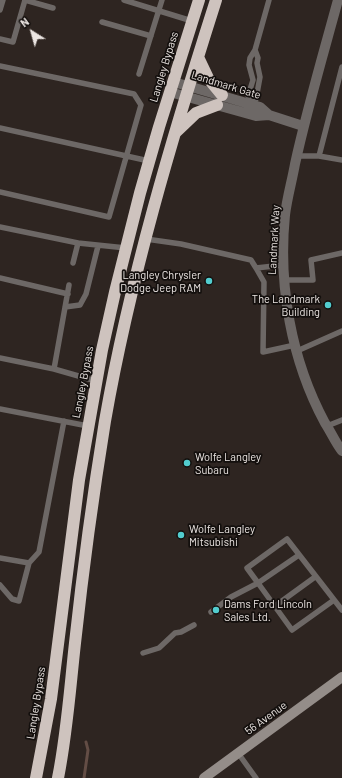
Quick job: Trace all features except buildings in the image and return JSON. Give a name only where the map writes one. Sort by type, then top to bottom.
[{"type":"highway","name":"Langley Bypass","points":[[36,778],[51,699],[68,560],[96,380],[115,292],[149,161],[199,0]]},
{"type":"highway","points":[[58,778],[64,745],[83,570],[96,476],[122,339],[145,239],[174,133],[216,0]]},
{"type":"highway","points":[[174,133],[196,113],[219,100],[198,57]]},
{"type":"main road","name":"56 Avenue","points":[[204,778],[342,677]]},
{"type":"street","name":"Landmark Way","points":[[338,0],[303,126],[285,214],[283,265],[284,280],[296,348],[304,376],[317,407],[342,451]]},
{"type":"street","name":"Landmark Gate","points":[[172,87],[219,100],[256,116],[270,115]]},
{"type":"street","name":"Landmark Gate","points":[[219,100],[252,104],[260,107],[270,115],[303,126]]},
{"type":"lane","points":[[0,10],[3,0]]},
{"type":"lane","points":[[0,39],[12,42],[25,0],[53,8]]},
{"type":"lane","points":[[124,0],[192,21]]},
{"type":"lane","points":[[139,74],[162,0]]},
{"type":"lane","points":[[252,104],[248,96],[253,80],[249,61],[250,56],[255,50],[269,0]]},
{"type":"lane","points":[[102,22],[151,36]]},
{"type":"lane","points":[[0,66],[134,94],[141,105],[109,217],[0,192]]},
{"type":"lane","points":[[319,156],[342,67]]},
{"type":"lane","points":[[0,128],[149,161]]},
{"type":"lane","points":[[297,156],[319,156],[342,160]]},
{"type":"lane","points":[[0,227],[78,243],[126,248]]},
{"type":"lane","points":[[145,239],[181,244],[251,260],[264,282],[263,352],[296,348],[342,331]]},
{"type":"lane","points":[[73,263],[78,243]]},
{"type":"lane","points":[[65,307],[80,305],[86,294],[98,246]]},
{"type":"lane","points":[[284,280],[312,280],[310,260],[342,253]]},
{"type":"lane","points":[[256,268],[283,265]]},
{"type":"lane","points":[[0,278],[68,294]]},
{"type":"lane","points":[[54,369],[69,285]]},
{"type":"lane","points":[[0,358],[54,369],[96,380]]},
{"type":"lane","points":[[0,409],[88,426]]},
{"type":"lane","points":[[327,426],[342,420]]},
{"type":"lane","points":[[0,585],[12,599],[19,601],[29,563],[39,552],[64,421]]},
{"type":"lane","points":[[334,600],[292,630],[247,568],[287,539],[342,610]]},
{"type":"lane","points":[[211,612],[230,597],[258,583],[299,554]]},
{"type":"lane","points":[[0,558],[29,563]]},
{"type":"lane","points":[[275,606],[315,576]]},
{"type":"lane","points":[[143,653],[158,648],[175,633],[181,632],[194,625]]},
{"type":"lane","points":[[238,753],[256,778]]},
{"type":"waterway","points":[[84,778],[88,750],[86,742]]},
{"type":"place","name":"Langley Chrysler Dodge Jeep RAM","points":[[209,281]]},
{"type":"place","name":"The Landmark Building","points":[[328,305]]},
{"type":"place","name":"Wolfe Langley Subaru","points":[[187,463]]},
{"type":"place","name":"Wolfe Langley Mitsubishi","points":[[181,535]]},
{"type":"place","name":"Dams Ford Lincoln Sales Ltd.","points":[[216,610]]}]
